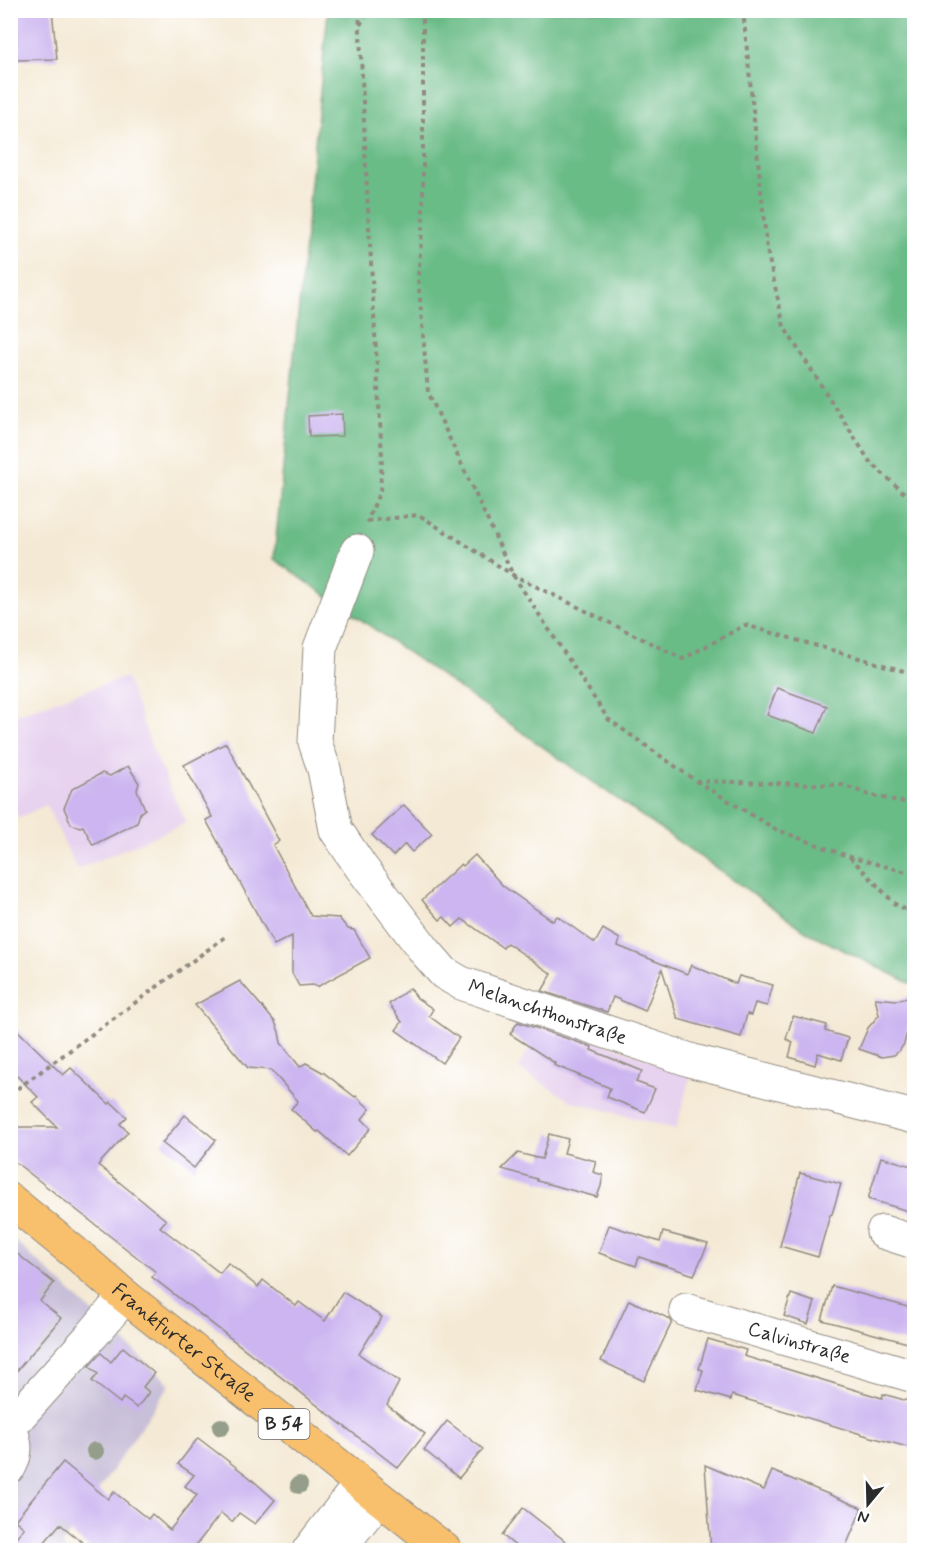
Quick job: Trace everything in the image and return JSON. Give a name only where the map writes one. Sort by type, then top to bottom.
[{"type":"main road","name":"Frankfurter Straße","points":[[10,1200],[73,1250],[125,1296],[445,1551]]},
{"type":"street","name":"Melanchthonstraße","points":[[357,551],[321,648],[315,742],[324,769],[336,830],[368,876],[444,973],[461,983],[693,1061],[915,1117]]},
{"type":"street","points":[[883,1232],[915,1242]]},
{"type":"street","points":[[10,1466],[16,1453],[10,1426],[125,1296]]},
{"type":"street","name":"Calvinstraße","points":[[686,1310],[915,1376]]},
{"type":"street","points":[[309,1551],[370,1491]]},
{"type":"street","points":[[338,1551],[370,1491]]},
{"type":"path","points":[[359,10],[382,458],[380,491],[367,520],[419,515],[513,575],[683,659],[745,625],[915,674]]},
{"type":"path","points":[[360,25],[369,10]]},
{"type":"path","points":[[423,10],[423,218],[418,277],[428,392],[513,575],[608,719],[696,781],[775,830],[850,856],[915,874]]},
{"type":"path","points":[[743,10],[767,250],[784,327],[870,462],[915,502]]},
{"type":"path","points":[[696,781],[843,785],[872,796],[915,804]]},
{"type":"path","points":[[850,856],[895,904],[915,914]]},
{"type":"path","points":[[10,1094],[228,936]]},
{"type":"shaded area","points":[[126,677],[154,753],[186,823],[77,869],[46,805],[18,818],[11,794],[10,716]]},
{"type":"shaded area","points":[[545,1022],[691,1074],[676,1129],[571,1101],[518,1068]]},
{"type":"shaded area","points":[[10,1236],[170,1384],[62,1545],[67,1550],[11,1550]]},
{"type":"green space","points":[[328,11],[914,11],[914,985],[809,933],[274,559]]},
{"type":"building","points":[[17,10],[52,10],[57,59],[16,60]]},
{"type":"building","points":[[342,414],[343,436],[309,437],[308,416]]},
{"type":"building","points":[[777,688],[827,706],[816,733],[767,715]]},
{"type":"building","points":[[226,743],[279,841],[273,845],[311,916],[339,918],[348,929],[354,930],[370,958],[317,987],[299,986],[292,973],[292,936],[274,945],[206,820],[212,817],[184,765]]},
{"type":"building","points":[[128,766],[139,783],[137,790],[145,809],[140,813],[137,823],[93,845],[83,826],[71,824],[64,808],[72,789],[102,773],[110,776]]},
{"type":"building","points":[[404,805],[432,834],[412,852],[405,844],[393,856],[372,835]]},
{"type":"building","points":[[475,855],[503,886],[553,921],[557,916],[595,943],[603,929],[620,939],[618,946],[687,974],[691,965],[736,984],[739,976],[773,985],[767,1006],[755,1003],[751,1015],[747,1014],[741,1037],[678,1019],[662,969],[645,1011],[613,997],[607,1012],[542,991],[552,974],[507,943],[503,948],[462,919],[453,927],[444,917],[440,920],[422,900],[461,864],[463,866]]},
{"type":"building","points":[[240,981],[275,1022],[281,1043],[300,1067],[306,1063],[324,1073],[370,1109],[362,1119],[371,1128],[347,1156],[291,1109],[298,1101],[271,1070],[248,1068],[195,1005]]},
{"type":"building","points":[[410,988],[417,998],[433,1009],[429,1016],[459,1038],[442,1063],[396,1030],[402,1022],[389,1004]]},
{"type":"building","points":[[915,995],[904,1044],[900,1050],[894,1055],[882,1057],[859,1049],[868,1028],[879,1015],[875,998],[897,1000]]},
{"type":"building","points":[[793,1016],[827,1025],[825,1031],[848,1038],[841,1060],[818,1053],[815,1065],[789,1057],[793,1042],[786,1039]]},
{"type":"building","points":[[518,1022],[592,1047],[591,1050],[642,1071],[636,1082],[655,1089],[645,1112],[607,1097],[610,1088],[554,1065],[555,1063],[510,1034]]},
{"type":"building","points":[[10,1023],[63,1075],[71,1068],[109,1104],[111,1102],[127,1117],[120,1124],[128,1132],[98,1165],[166,1220],[160,1227],[220,1273],[228,1263],[258,1287],[263,1280],[296,1306],[299,1302],[325,1321],[343,1292],[382,1317],[359,1354],[399,1382],[387,1405],[425,1434],[398,1468],[152,1277],[156,1272],[10,1158],[10,1127],[57,1127],[32,1102],[38,1097],[10,1069]]},
{"type":"building","points":[[185,1115],[216,1140],[194,1168],[162,1143]]},
{"type":"building","points":[[549,1134],[568,1139],[564,1153],[596,1161],[593,1172],[603,1175],[597,1197],[502,1169],[518,1153],[542,1159]]},
{"type":"building","points":[[881,1157],[915,1167],[915,1213],[868,1199]]},
{"type":"building","points":[[800,1173],[841,1184],[818,1257],[780,1246]]},
{"type":"building","points":[[609,1225],[660,1242],[663,1232],[708,1244],[694,1275],[639,1257],[636,1266],[599,1253]]},
{"type":"building","points":[[10,1248],[54,1283],[40,1301],[61,1318],[10,1379]]},
{"type":"building","points":[[832,1286],[915,1309],[915,1345],[822,1320]]},
{"type":"building","points":[[791,1294],[815,1302],[808,1324],[784,1316]]},
{"type":"building","points":[[629,1300],[672,1322],[644,1381],[601,1361]]},
{"type":"building","points":[[708,1339],[746,1350],[744,1356],[882,1398],[883,1394],[915,1403],[915,1449],[732,1395],[731,1400],[697,1390],[703,1370],[699,1369]]},
{"type":"building","points":[[123,1347],[154,1373],[143,1387],[149,1392],[137,1408],[123,1398],[120,1403],[92,1381],[98,1374],[89,1366],[101,1353],[111,1362]]},
{"type":"building","points":[[447,1421],[483,1449],[459,1478],[424,1450]]},
{"type":"building","points":[[198,1438],[275,1500],[255,1524],[239,1513],[232,1522],[221,1513],[193,1549],[195,1551],[93,1551],[60,1524],[37,1551],[10,1551],[10,1544],[24,1528],[15,1520],[63,1462],[108,1499],[114,1492],[148,1519],[152,1514],[170,1530],[197,1495],[185,1486],[194,1475],[178,1464]]},
{"type":"building","points":[[705,1465],[764,1490],[772,1471],[862,1508],[844,1551],[711,1551]]},
{"type":"building","points":[[523,1508],[578,1551],[522,1551],[502,1535]]}]
